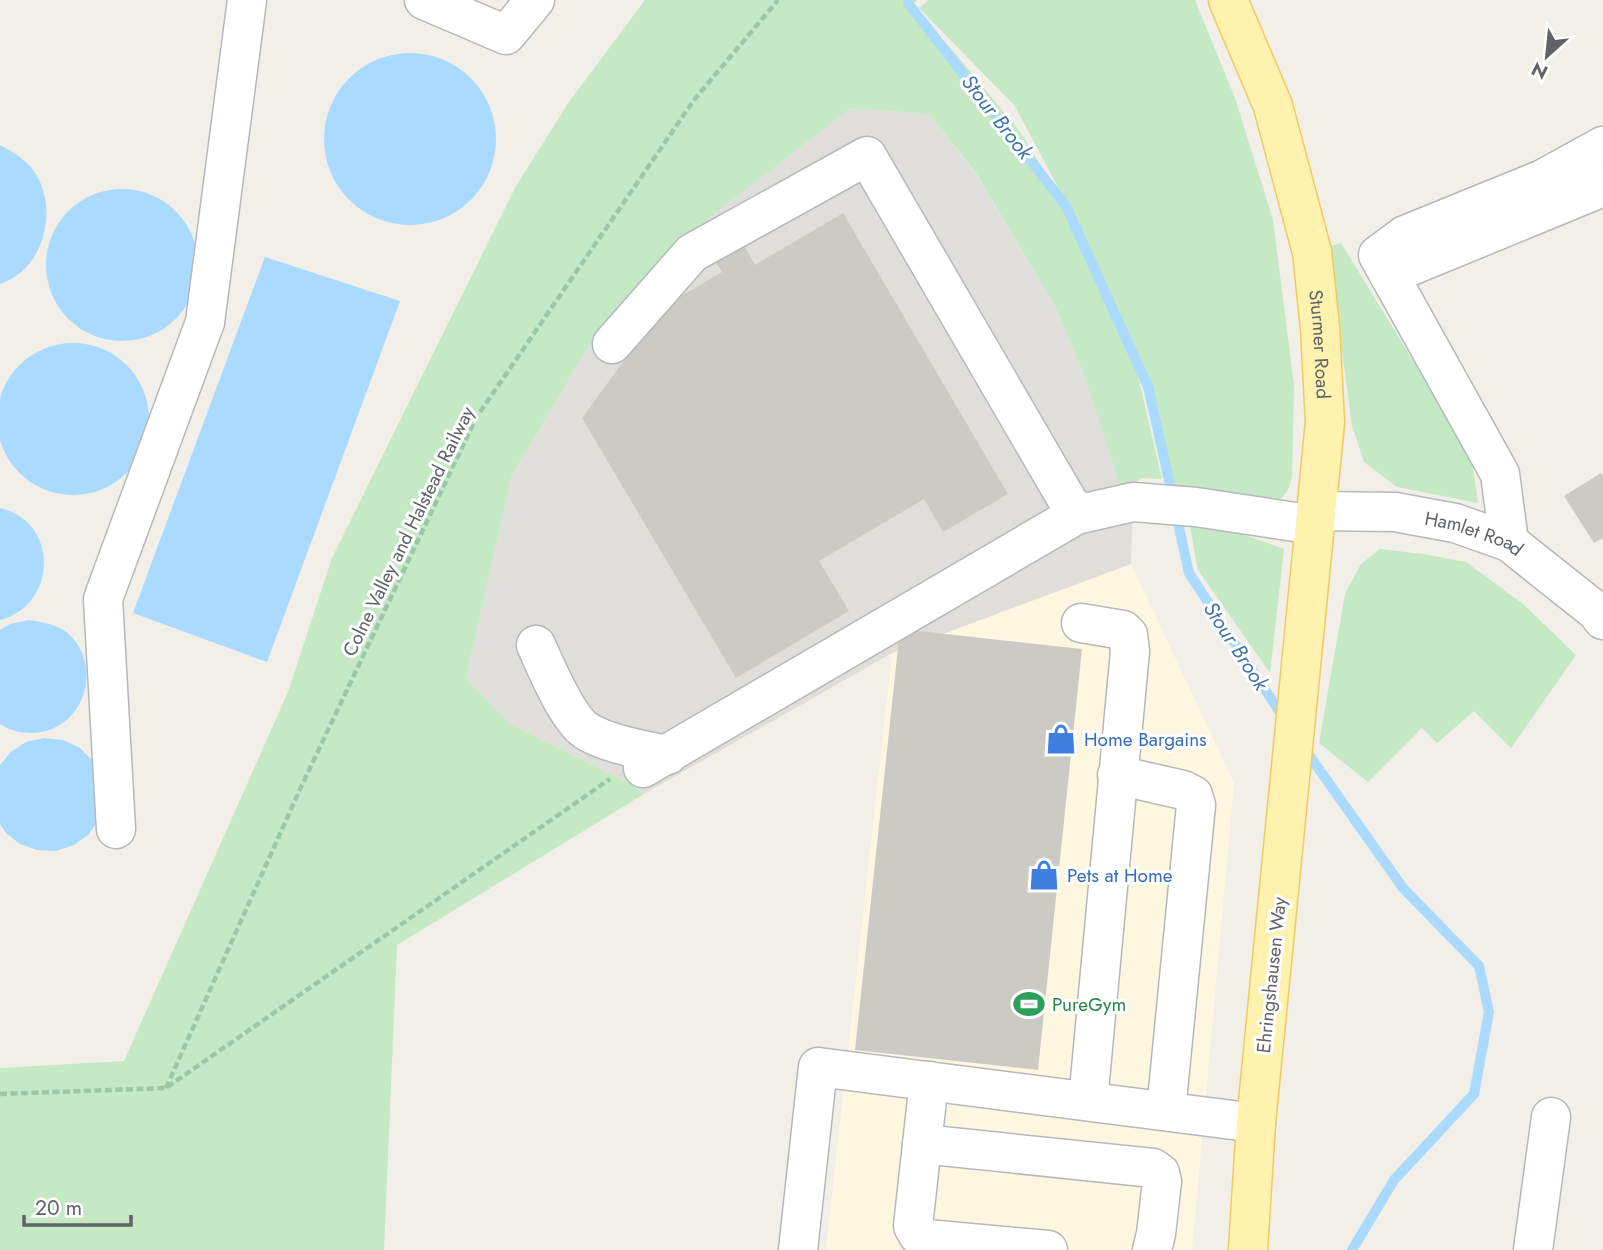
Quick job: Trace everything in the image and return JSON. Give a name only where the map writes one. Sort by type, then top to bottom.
[{"type":"main road","name":"Sturmer Road","points":[[1228,0],[1273,106],[1312,252],[1320,327],[1325,422],[1298,701]]},
{"type":"main road","name":"Ehringshausen Way","points":[[1248,1250],[1256,1123],[1298,701]]},
{"type":"street","points":[[116,829],[103,599],[205,322],[247,0]]},
{"type":"street","points":[[424,0],[506,35],[535,0]]},
{"type":"street","points":[[1383,265],[1405,235],[1543,179],[1603,146]]},
{"type":"street","points":[[612,345],[692,253],[867,156],[1076,515]]},
{"type":"street","points":[[1383,265],[1603,187]]},
{"type":"street","points":[[1383,265],[1500,474],[1509,542]]},
{"type":"street","name":"Hamlet Road","points":[[656,762],[1076,515],[1133,502],[1316,518],[1395,512],[1455,523],[1509,542],[1597,612],[1603,620]]},
{"type":"street","points":[[1081,623],[1123,630],[1128,635],[1130,651],[1088,1101]]},
{"type":"street","points":[[536,645],[568,709],[584,730],[656,762]]},
{"type":"street","points":[[1117,775],[1183,790],[1193,795],[1196,805],[1166,1111]]},
{"type":"street","points":[[798,1250],[818,1067],[1256,1123]]},
{"type":"street","points":[[929,1081],[913,1226],[918,1235],[927,1239],[1048,1250]]},
{"type":"street","points":[[1533,1250],[1551,1117]]},
{"type":"street","points":[[922,1144],[1153,1168],[1160,1173],[1162,1181],[1152,1250]]},
{"type":"path","name":"Colne Valley and Halstead Railway","points":[[166,1088],[301,787],[476,418],[694,100],[778,0]]},
{"type":"path","points":[[0,1094],[166,1088],[619,773],[656,762]]},
{"type":"shaded area","points":[[851,108],[929,114],[975,173],[1055,306],[1085,378],[1133,502],[1131,564],[892,653],[644,794],[629,783],[511,724],[466,678],[512,475],[589,346],[691,232]]},
{"type":"shaded area","points":[[1131,564],[1234,783],[1192,1250],[826,1250],[892,653]]},
{"type":"green space","points":[[645,0],[917,0],[910,7],[950,47],[1021,133],[1084,236],[1015,106],[919,8],[929,0],[1195,0],[1235,98],[1273,220],[1294,385],[1292,477],[1287,492],[1275,504],[1177,493],[1143,371],[1119,310],[1131,346],[1162,479],[1142,478],[1122,490],[1085,378],[1055,306],[975,172],[929,114],[851,108],[691,232],[589,346],[512,475],[466,678],[511,724],[629,783],[644,794],[397,945],[384,1250],[0,1250],[0,1068],[124,1061],[288,692],[332,558],[516,186],[569,102]]},
{"type":"green space","points":[[1341,243],[1471,455],[1478,503],[1397,487],[1364,462],[1352,425],[1328,247]]},
{"type":"green space","points":[[1189,522],[1229,529],[1284,549],[1270,673],[1198,570]]},
{"type":"green space","points":[[1380,549],[1466,562],[1523,604],[1576,655],[1511,748],[1474,711],[1437,743],[1422,728],[1368,782],[1319,743],[1345,594],[1361,564]]},
{"type":"water","points":[[410,53],[443,59],[471,78],[490,106],[496,139],[490,172],[471,200],[443,219],[410,225],[377,219],[349,200],[330,172],[324,139],[330,106],[349,78],[377,59]]},
{"type":"water","points":[[0,145],[21,158],[37,176],[43,191],[46,223],[43,239],[27,266],[15,277],[0,284]]},
{"type":"water","points":[[122,189],[151,195],[176,211],[192,236],[198,265],[192,294],[176,319],[151,335],[122,341],[93,335],[68,319],[52,294],[46,265],[52,236],[68,211],[93,195]]},
{"type":"water","points":[[265,257],[400,301],[267,662],[133,613]]},
{"type":"water","points":[[73,343],[102,349],[127,365],[143,390],[149,419],[143,448],[127,473],[102,489],[73,495],[44,489],[19,473],[3,448],[-3,419],[3,390],[19,365],[44,349]]},
{"type":"water","points":[[0,508],[19,516],[33,529],[41,545],[44,563],[41,581],[33,598],[19,611],[0,620]]},
{"type":"water","points":[[29,620],[65,631],[78,645],[85,661],[87,678],[84,694],[65,722],[49,730],[31,733],[15,731],[0,724],[0,630],[10,624]]},
{"type":"water","points":[[44,738],[63,740],[80,748],[94,762],[100,817],[89,834],[74,845],[56,851],[37,850],[20,844],[6,833],[0,824],[0,765],[11,752],[26,742]]},
{"type":"building","points":[[843,213],[1008,494],[943,532],[924,499],[819,561],[849,611],[736,678],[582,418],[664,306],[722,272],[712,256],[741,240],[755,265]]},
{"type":"building","points":[[1601,473],[1603,538],[1594,543],[1564,496]]},
{"type":"building","points":[[900,629],[1082,649],[1038,1070],[855,1050]]},
{"type":"waterway","name":"Stour Brook","points":[[908,3],[1066,206],[1148,387],[1173,498]]},
{"type":"waterway","name":"Stour Brook","points":[[1176,514],[1189,573],[1285,720]]},
{"type":"waterway","name":"Stour Brook","points":[[1304,748],[1403,888],[1479,966],[1489,1012],[1474,1094],[1394,1180],[1352,1250]]},
{"type":"place","name":"Home Bargains","points":[[1061,739]]},
{"type":"place","name":"Pets at Home","points":[[1044,875]]},
{"type":"place","name":"PureGym","points":[[1029,1004]]}]
